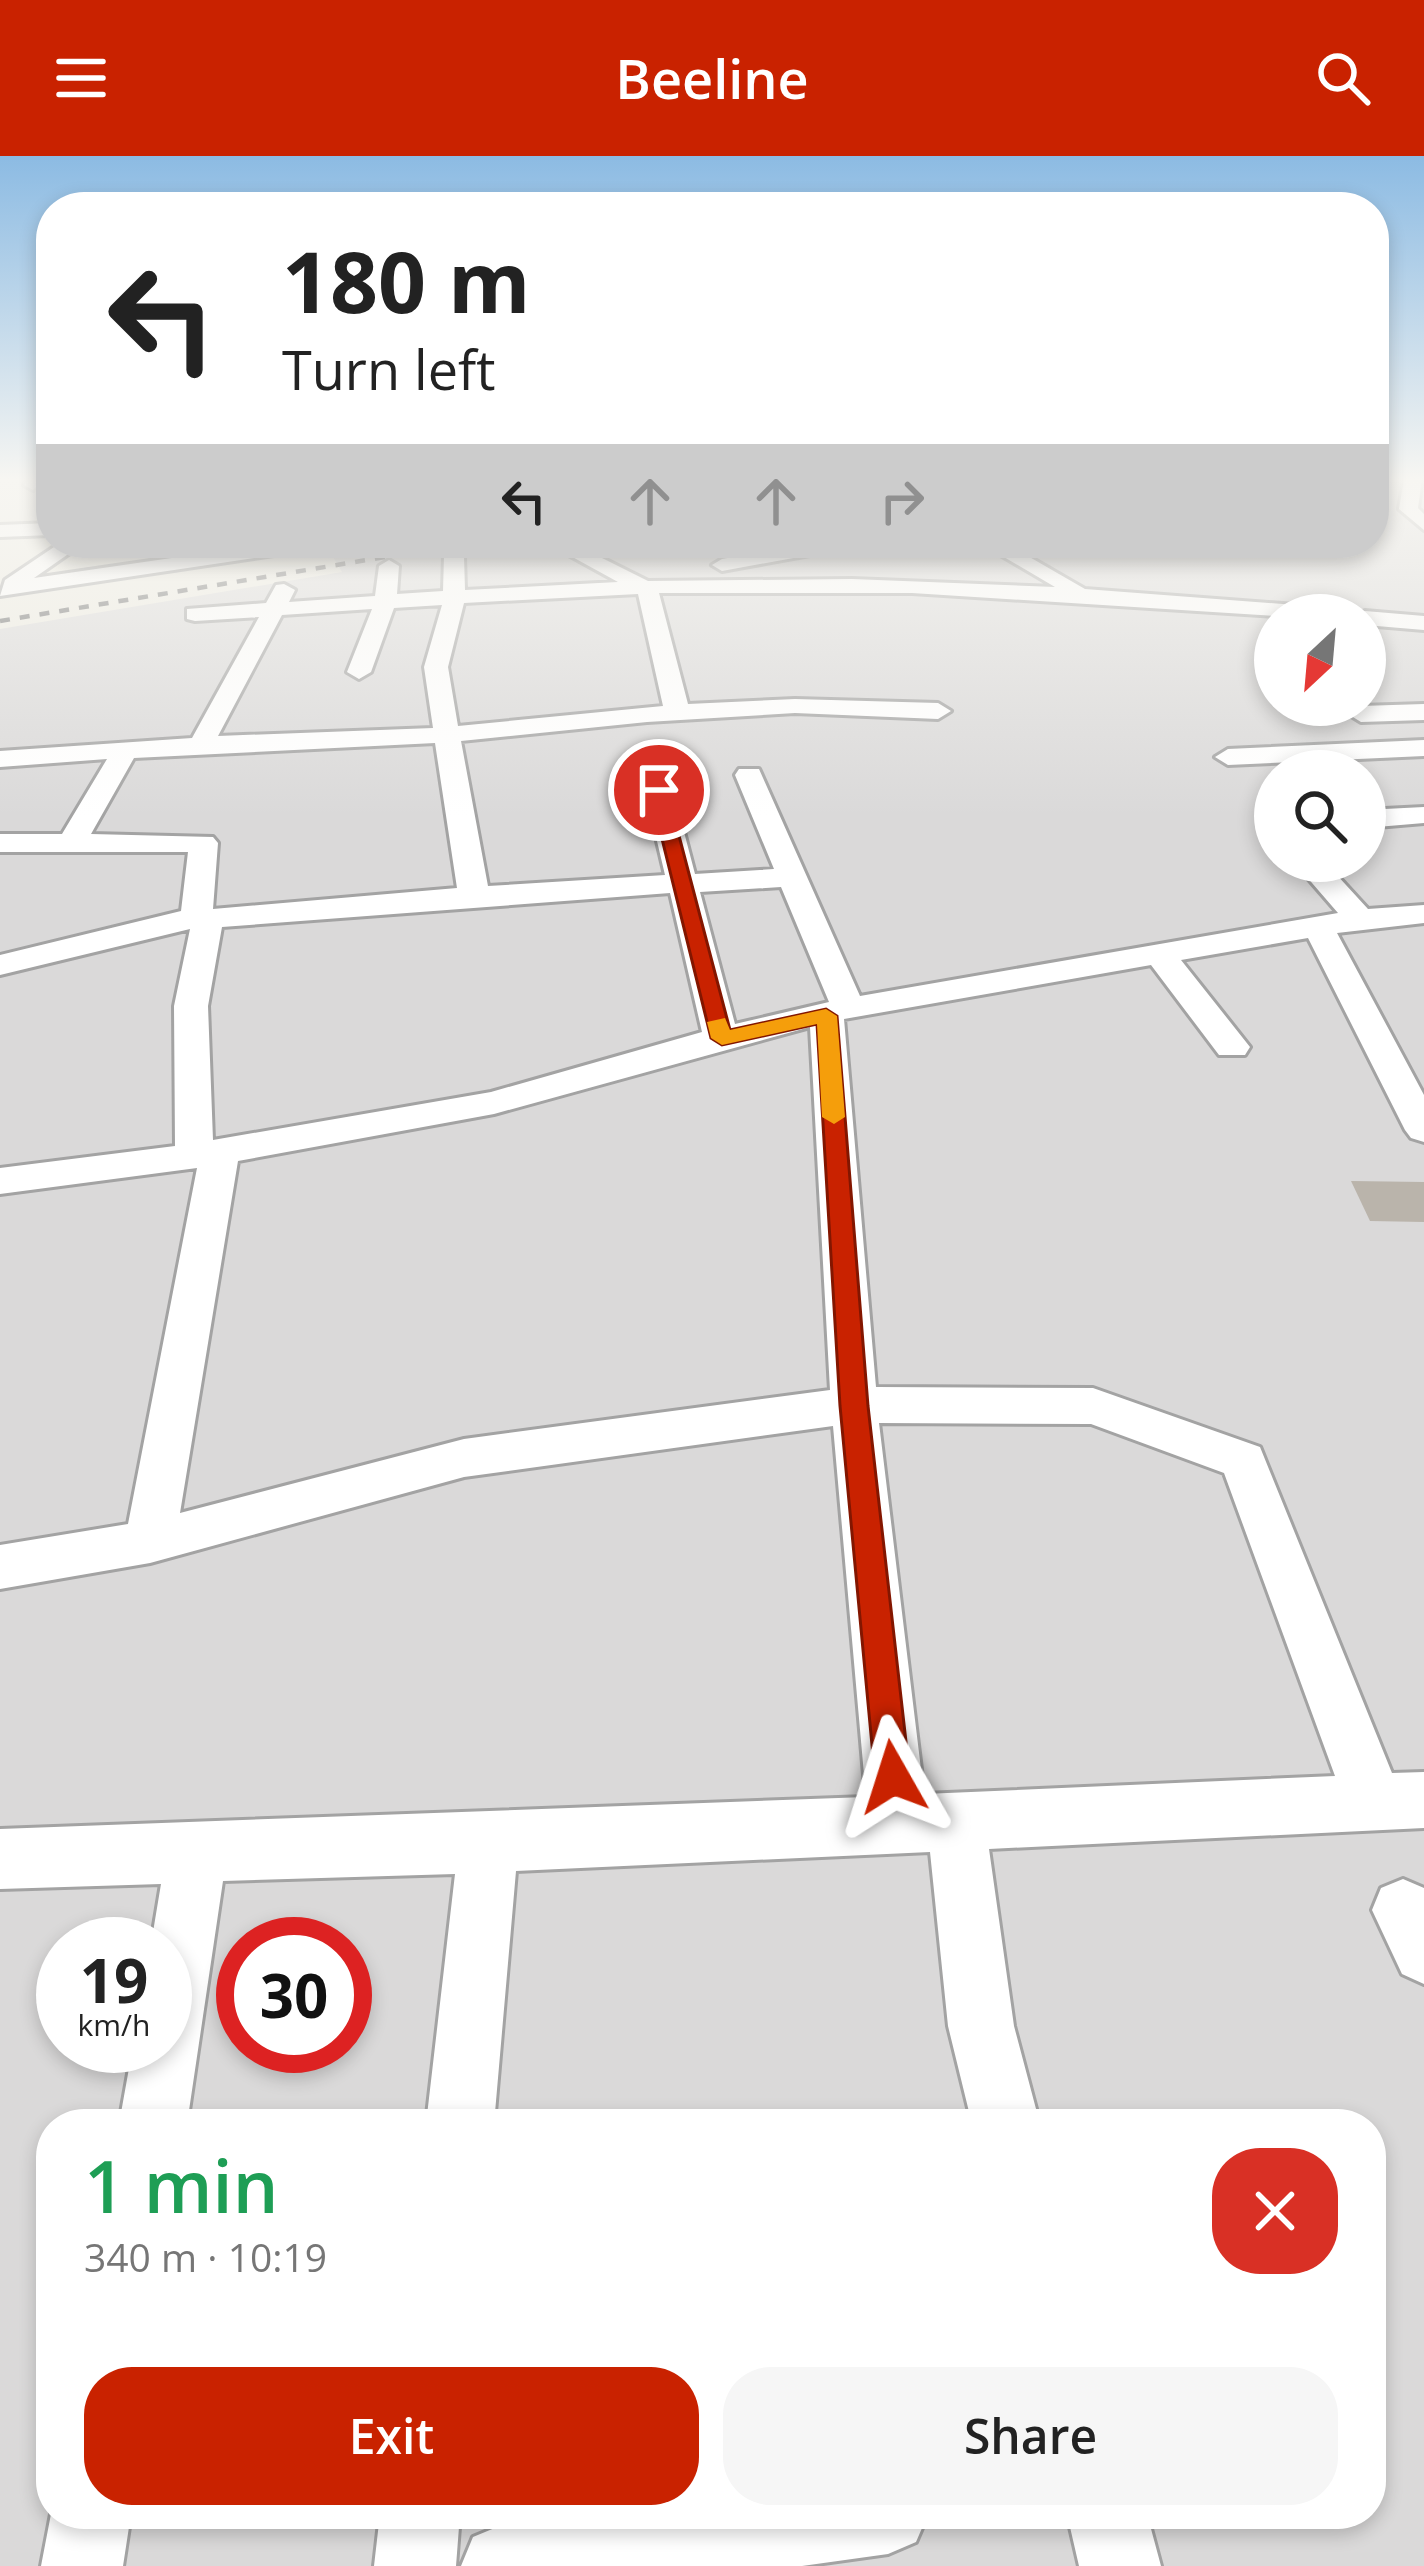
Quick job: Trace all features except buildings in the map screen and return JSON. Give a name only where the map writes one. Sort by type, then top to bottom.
[{"type":"street","points":[[358,672],[386,591]]},
{"type":"street","points":[[454,591],[436,667],[474,896]]},
{"type":"street","points":[[196,614],[282,597],[385,602],[599,591]]},
{"type":"street","points":[[648,591],[677,712]]},
{"type":"street","points":[[998,591],[1254,609]]},
{"type":"street","points":[[1080,591],[1088,596]]},
{"type":"street","points":[[201,745],[282,597]]},
{"type":"street","points":[[1386,619],[1424,622]]},
{"type":"street","points":[[0,759],[446,735],[677,712],[795,706],[938,711]]},
{"type":"street","points":[[1386,713],[1424,712]]},
{"type":"street","points":[[1228,757],[1424,748]]},
{"type":"street","points":[[71,842],[98,804],[123,753]]},
{"type":"street","points":[[749,776],[792,877],[837,1012],[854,1406],[927,1822],[1002,2109]]},
{"type":"street","points":[[659,790],[722,1038]]},
{"type":"street","points":[[1386,817],[1424,815]]},
{"type":"street","points":[[0,843],[203,843],[202,919],[191,1006],[207,1154],[151,1541]]},
{"type":"street","points":[[0,964],[202,919],[474,896],[792,877]]},
{"type":"street","points":[[1327,882],[1360,919]]},
{"type":"street","points":[[0,1181],[207,1154],[494,1102],[722,1038],[837,1012],[1360,919],[1424,914]]},
{"type":"street","points":[[1318,927],[1424,1130]]},
{"type":"street","points":[[1160,953],[1232,1047]]},
{"type":"street","points":[[0,1567],[151,1541],[464,1458],[854,1406],[1093,1406],[1243,1460],[1399,1801],[489,1843],[0,1858]]},
{"type":"street","points":[[462,2109],[489,1843]]},
{"type":"street","points":[[155,2109],[197,1852]]},
{"type":"street","points":[[82,2566],[88,2529]]},
{"type":"street","points":[[415,2566],[419,2529]]},
{"type":"street","points":[[502,2566],[777,2529]]},
{"type":"street","points":[[1111,2529],[1120,2566]]},
{"type":"shaded area","points":[[225,591],[1424,591],[1424,2566],[0,2566],[0,629]]},
{"type":"railway","points":[[0,621],[178,591]]},
{"type":"slow traffic","points":[[718,1022],[722,1038],[826,1016],[834,1117]]},
{"type":"route","points":[[659,790],[722,1038],[826,1016],[854,1406],[893,1777]]}]
